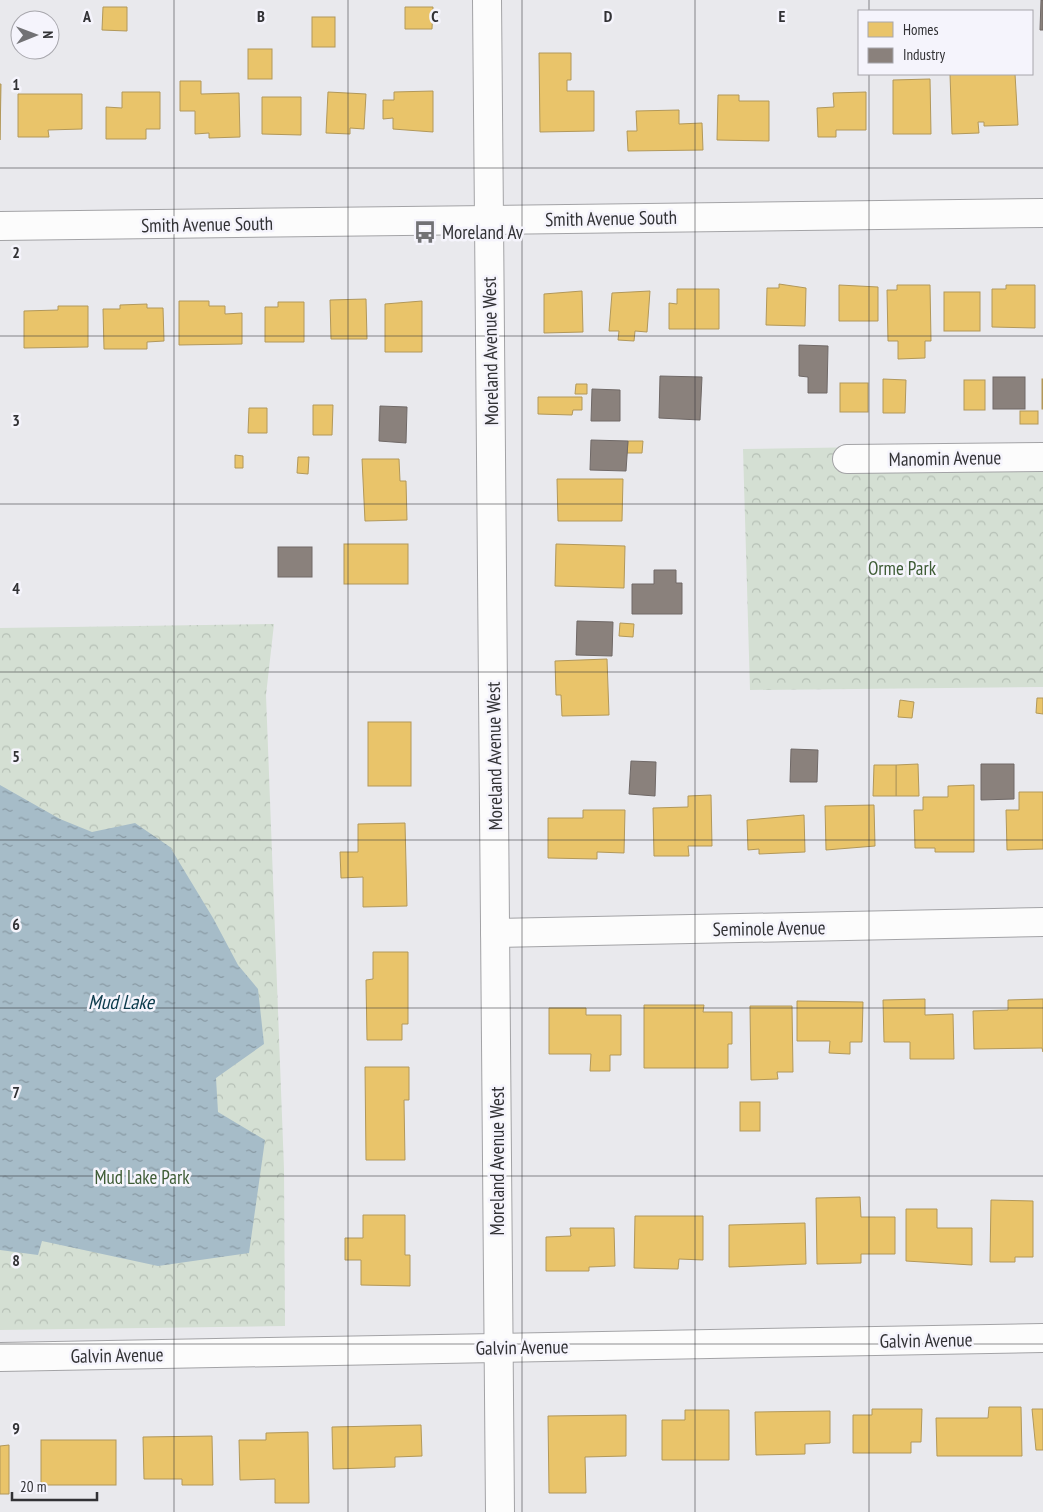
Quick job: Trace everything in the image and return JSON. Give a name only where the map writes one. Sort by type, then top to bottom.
[{"type":"street","name":"Moreland Avenue West","points":[[487,0],[500,1512]]},
{"type":"street","name":"Smith Avenue South","points":[[0,226],[1043,213]]},
{"type":"street","name":"Manomin Avenue","points":[[847,459],[1043,456]]},
{"type":"street","name":"Seminole Avenue","points":[[496,933],[1043,922]]},
{"type":"street","name":"Galvin Avenue","points":[[0,1357],[1043,1338]]},
{"type":"green space","name":"Orme Park","points":[[1043,444],[1043,687],[750,690],[743,449]]},
{"type":"green space","name":"Mud Lake Park","points":[[274,624],[266,695],[284,1169],[285,1326],[0,1330],[0,628]]},
{"type":"water","name":"Mud Lake","points":[[0,785],[60,819],[92,832],[135,823],[170,847],[213,918],[238,965],[258,989],[264,1044],[216,1078],[218,1112],[265,1140],[249,1253],[158,1266],[42,1241],[38,1255],[0,1250]]},
{"type":"building: Homes","points":[[103,7],[127,7],[127,31],[102,30]]},
{"type":"building: Homes","points":[[405,7],[433,7],[432,29],[405,29]]},
{"type":"building: Homes","points":[[312,17],[335,17],[335,47],[312,47]]},
{"type":"building: Homes","points":[[248,49],[272,49],[272,79],[248,79]]},
{"type":"building: Homes","points":[[539,53],[571,53],[571,80],[567,80],[567,91],[594,91],[594,131],[540,132]]},
{"type":"building: Homes","points":[[950,75],[1015,75],[1018,125],[984,126],[984,122],[978,122],[979,133],[952,134]]},
{"type":"building: Homes","points":[[930,79],[931,134],[893,134],[893,80]]},
{"type":"building: Homes","points":[[180,81],[201,81],[201,94],[239,93],[240,137],[209,138],[209,133],[195,134],[195,111],[180,111]]},
{"type":"building: Homes","points":[[0,84],[1,84],[0,140]]},
{"type":"building: Homes","points":[[433,91],[433,132],[393,129],[393,118],[383,119],[383,100],[394,100],[394,92]]},
{"type":"building: Homes","points":[[122,92],[160,92],[160,129],[146,129],[146,139],[106,139],[106,107],[122,108]]},
{"type":"building: Homes","points":[[328,92],[366,94],[364,129],[350,128],[350,134],[326,133]]},
{"type":"building: Homes","points":[[866,92],[866,130],[836,130],[836,137],[818,137],[817,108],[834,107],[833,93]]},
{"type":"building: Homes","points":[[18,94],[82,94],[82,129],[48,130],[49,137],[18,137]]},
{"type":"building: Homes","points":[[718,95],[739,95],[739,101],[769,101],[769,141],[717,140]]},
{"type":"building: Homes","points":[[262,97],[301,97],[301,135],[262,134]]},
{"type":"building: Homes","points":[[679,110],[679,124],[702,123],[703,150],[628,151],[627,131],[637,131],[636,111]]},
{"type":"building: Homes","points":[[779,284],[806,288],[805,326],[766,325],[767,288],[779,288]]},
{"type":"building: Homes","points":[[839,285],[878,287],[878,321],[839,321]]},
{"type":"building: Homes","points":[[897,285],[930,285],[931,341],[925,341],[925,358],[898,359],[898,341],[888,341],[887,290],[897,290]]},
{"type":"building: Homes","points":[[1006,285],[1035,285],[1035,328],[992,327],[992,289],[1006,289]]},
{"type":"building: Homes","points":[[677,289],[719,289],[719,329],[669,329],[669,303],[677,304]]},
{"type":"building: Homes","points":[[582,291],[583,332],[544,333],[544,294]]},
{"type":"building: Homes","points":[[650,291],[647,332],[635,331],[634,341],[618,340],[619,331],[609,331],[612,293]]},
{"type":"building: Homes","points":[[944,292],[980,292],[980,331],[944,331]]},
{"type":"building: Homes","points":[[366,299],[367,339],[331,339],[330,300]]},
{"type":"building: Homes","points":[[179,301],[209,301],[209,306],[225,306],[225,314],[242,313],[242,344],[179,345]]},
{"type":"building: Homes","points":[[422,301],[422,352],[385,352],[385,304]]},
{"type":"building: Homes","points":[[278,302],[304,302],[304,342],[265,342],[265,307],[278,307]]},
{"type":"building: Homes","points":[[147,304],[147,308],[163,308],[164,341],[147,342],[147,349],[104,349],[103,309],[120,309],[120,305]]},
{"type":"building: Homes","points":[[58,306],[88,306],[88,347],[24,348],[24,311],[58,310]]},
{"type":"building: Homes","points":[[883,379],[906,380],[905,413],[883,413]]},
{"type":"building: Homes","points":[[1043,379],[1043,409],[1042,409]]},
{"type":"building: Homes","points":[[964,380],[985,380],[985,410],[964,410]]},
{"type":"building: Homes","points":[[840,383],[868,383],[868,412],[840,412]]},
{"type":"building: Homes","points":[[576,384],[587,384],[587,394],[575,394]]},
{"type":"building: Homes","points":[[538,397],[582,397],[582,410],[573,410],[572,415],[538,414]]},
{"type":"building: Homes","points":[[313,405],[333,405],[332,435],[313,435]]},
{"type":"building: Homes","points":[[249,408],[267,408],[267,433],[248,433]]},
{"type":"building: Homes","points":[[1020,411],[1038,411],[1038,424],[1020,424]]},
{"type":"building: Homes","points":[[628,441],[643,441],[642,453],[627,453]]},
{"type":"building: Homes","points":[[235,455],[243,456],[243,468],[235,468]]},
{"type":"building: Homes","points":[[298,457],[309,457],[308,474],[297,473]]},
{"type":"building: Homes","points":[[362,459],[399,459],[400,481],[406,481],[407,520],[365,521]]},
{"type":"building: Homes","points":[[557,479],[623,479],[622,521],[558,521]]},
{"type":"building: Homes","points":[[344,544],[408,544],[408,584],[344,584]]},
{"type":"building: Homes","points":[[556,544],[625,546],[624,588],[555,586]]},
{"type":"building: Homes","points":[[620,623],[634,624],[633,637],[619,636]]},
{"type":"building: Homes","points":[[607,659],[609,715],[562,716],[561,695],[556,695],[555,661]]},
{"type":"building: Homes","points":[[1037,698],[1043,698],[1043,714],[1036,713]]},
{"type":"building: Homes","points":[[900,700],[914,702],[912,718],[898,717]]},
{"type":"building: Homes","points":[[368,722],[411,722],[411,786],[368,786]]},
{"type":"building: Homes","points":[[918,764],[919,796],[896,796],[896,765]]},
{"type":"building: Homes","points":[[874,765],[896,765],[896,796],[873,796]]},
{"type":"building: Homes","points":[[974,785],[974,852],[935,852],[935,848],[915,848],[914,810],[923,810],[923,797],[948,797],[948,786]]},
{"type":"building: Homes","points":[[1019,792],[1043,792],[1043,849],[1007,850],[1006,810],[1019,810]]},
{"type":"building: Homes","points":[[711,795],[712,846],[688,846],[689,856],[654,856],[653,808],[688,807],[688,796]]},
{"type":"building: Homes","points":[[874,805],[875,846],[826,850],[825,806]]},
{"type":"building: Homes","points":[[583,810],[625,810],[624,853],[597,852],[597,859],[548,858],[548,818],[583,818]]},
{"type":"building: Homes","points":[[804,815],[805,852],[759,854],[759,849],[748,850],[747,820]]},
{"type":"building: Homes","points":[[405,823],[407,906],[363,907],[363,877],[341,878],[340,852],[358,852],[358,824]]},
{"type":"building: Homes","points":[[373,952],[408,952],[408,1024],[402,1024],[402,1040],[367,1040],[366,980],[373,979]]},
{"type":"building: Homes","points":[[925,999],[925,1015],[953,1014],[954,1059],[910,1059],[910,1042],[884,1042],[883,1000]]},
{"type":"building: Homes","points":[[1043,999],[1043,1052],[1042,1048],[974,1049],[973,1011],[1008,1010],[1008,1000]]},
{"type":"building: Homes","points":[[797,1001],[863,1002],[862,1042],[850,1042],[850,1054],[829,1053],[830,1041],[797,1041]]},
{"type":"building: Homes","points":[[644,1005],[704,1005],[703,1012],[732,1012],[732,1044],[728,1044],[728,1068],[644,1068]]},
{"type":"building: Homes","points":[[750,1006],[792,1006],[793,1072],[777,1072],[778,1079],[751,1080]]},
{"type":"building: Homes","points":[[549,1008],[586,1008],[586,1015],[621,1015],[621,1055],[610,1055],[610,1071],[590,1071],[591,1054],[549,1054]]},
{"type":"building: Homes","points":[[365,1067],[409,1067],[409,1100],[404,1100],[405,1160],[366,1160]]},
{"type":"building: Homes","points":[[740,1102],[760,1102],[760,1131],[740,1131]]},
{"type":"building: Homes","points":[[860,1197],[861,1217],[895,1217],[895,1254],[861,1254],[861,1263],[817,1264],[816,1198]]},
{"type":"building: Homes","points":[[991,1200],[1033,1201],[1033,1257],[1015,1257],[1015,1262],[990,1262]]},
{"type":"building: Homes","points":[[906,1209],[937,1209],[937,1228],[972,1228],[972,1265],[906,1261]]},
{"type":"building: Homes","points":[[363,1215],[405,1215],[405,1255],[410,1255],[410,1286],[361,1285],[361,1260],[345,1260],[345,1238],[363,1238]]},
{"type":"building: Homes","points":[[635,1216],[703,1216],[703,1260],[679,1259],[678,1269],[634,1268]]},
{"type":"building: Homes","points":[[805,1223],[806,1264],[729,1267],[729,1225]]},
{"type":"building: Homes","points":[[570,1228],[614,1228],[615,1266],[589,1267],[589,1271],[546,1271],[546,1237],[571,1236]]},
{"type":"building: Homes","points":[[989,1407],[1021,1407],[1022,1456],[937,1456],[936,1418],[988,1418]]},
{"type":"building: Homes","points":[[872,1409],[922,1409],[921,1442],[911,1442],[911,1453],[853,1453],[853,1415],[872,1415]]},
{"type":"building: Homes","points":[[1032,1409],[1043,1409],[1043,1450],[1036,1450]]},
{"type":"building: Homes","points":[[685,1410],[729,1410],[729,1460],[662,1460],[662,1420],[685,1420]]},
{"type":"building: Homes","points":[[830,1411],[830,1443],[805,1444],[805,1454],[756,1455],[755,1412]]},
{"type":"building: Homes","points":[[626,1415],[626,1456],[585,1457],[586,1493],[549,1493],[548,1416]]},
{"type":"building: Homes","points":[[421,1425],[422,1456],[395,1457],[395,1467],[333,1469],[332,1427]]},
{"type":"building: Homes","points":[[308,1432],[309,1503],[275,1503],[275,1479],[240,1480],[239,1440],[266,1440],[266,1433]]},
{"type":"building: Homes","points":[[212,1436],[213,1485],[182,1485],[182,1479],[144,1479],[143,1437]]},
{"type":"building: Homes","points":[[41,1440],[116,1440],[116,1485],[41,1485]]},
{"type":"building: Homes","points":[[9,1445],[9,1494],[0,1494],[0,1446]]},
{"type":"building: Industry","points":[[1041,0],[1043,0],[1043,30],[1040,30]]},
{"type":"building: Industry","points":[[799,345],[828,346],[827,393],[808,393],[808,377],[799,376]]},
{"type":"building: Industry","points":[[660,376],[702,377],[700,420],[659,418]]},
{"type":"building: Industry","points":[[993,377],[1025,377],[1025,409],[993,409]]},
{"type":"building: Industry","points":[[592,389],[620,390],[620,421],[591,421]]},
{"type":"building: Industry","points":[[380,406],[407,407],[406,443],[379,441]]},
{"type":"building: Industry","points":[[591,440],[628,441],[626,471],[590,470]]},
{"type":"building: Industry","points":[[278,547],[312,547],[312,577],[278,577]]},
{"type":"building: Industry","points":[[654,570],[676,570],[676,583],[682,583],[682,614],[632,614],[632,584],[654,584]]},
{"type":"building: Industry","points":[[577,621],[613,622],[612,656],[576,655]]},
{"type":"building: Industry","points":[[791,749],[818,750],[817,782],[790,782]]},
{"type":"building: Industry","points":[[631,761],[656,762],[655,796],[629,794]]},
{"type":"building: Industry","points":[[981,764],[1014,764],[1014,799],[981,800]]},
{"type":"place","name":"Moreland Av","points":[[425,232]]}]
